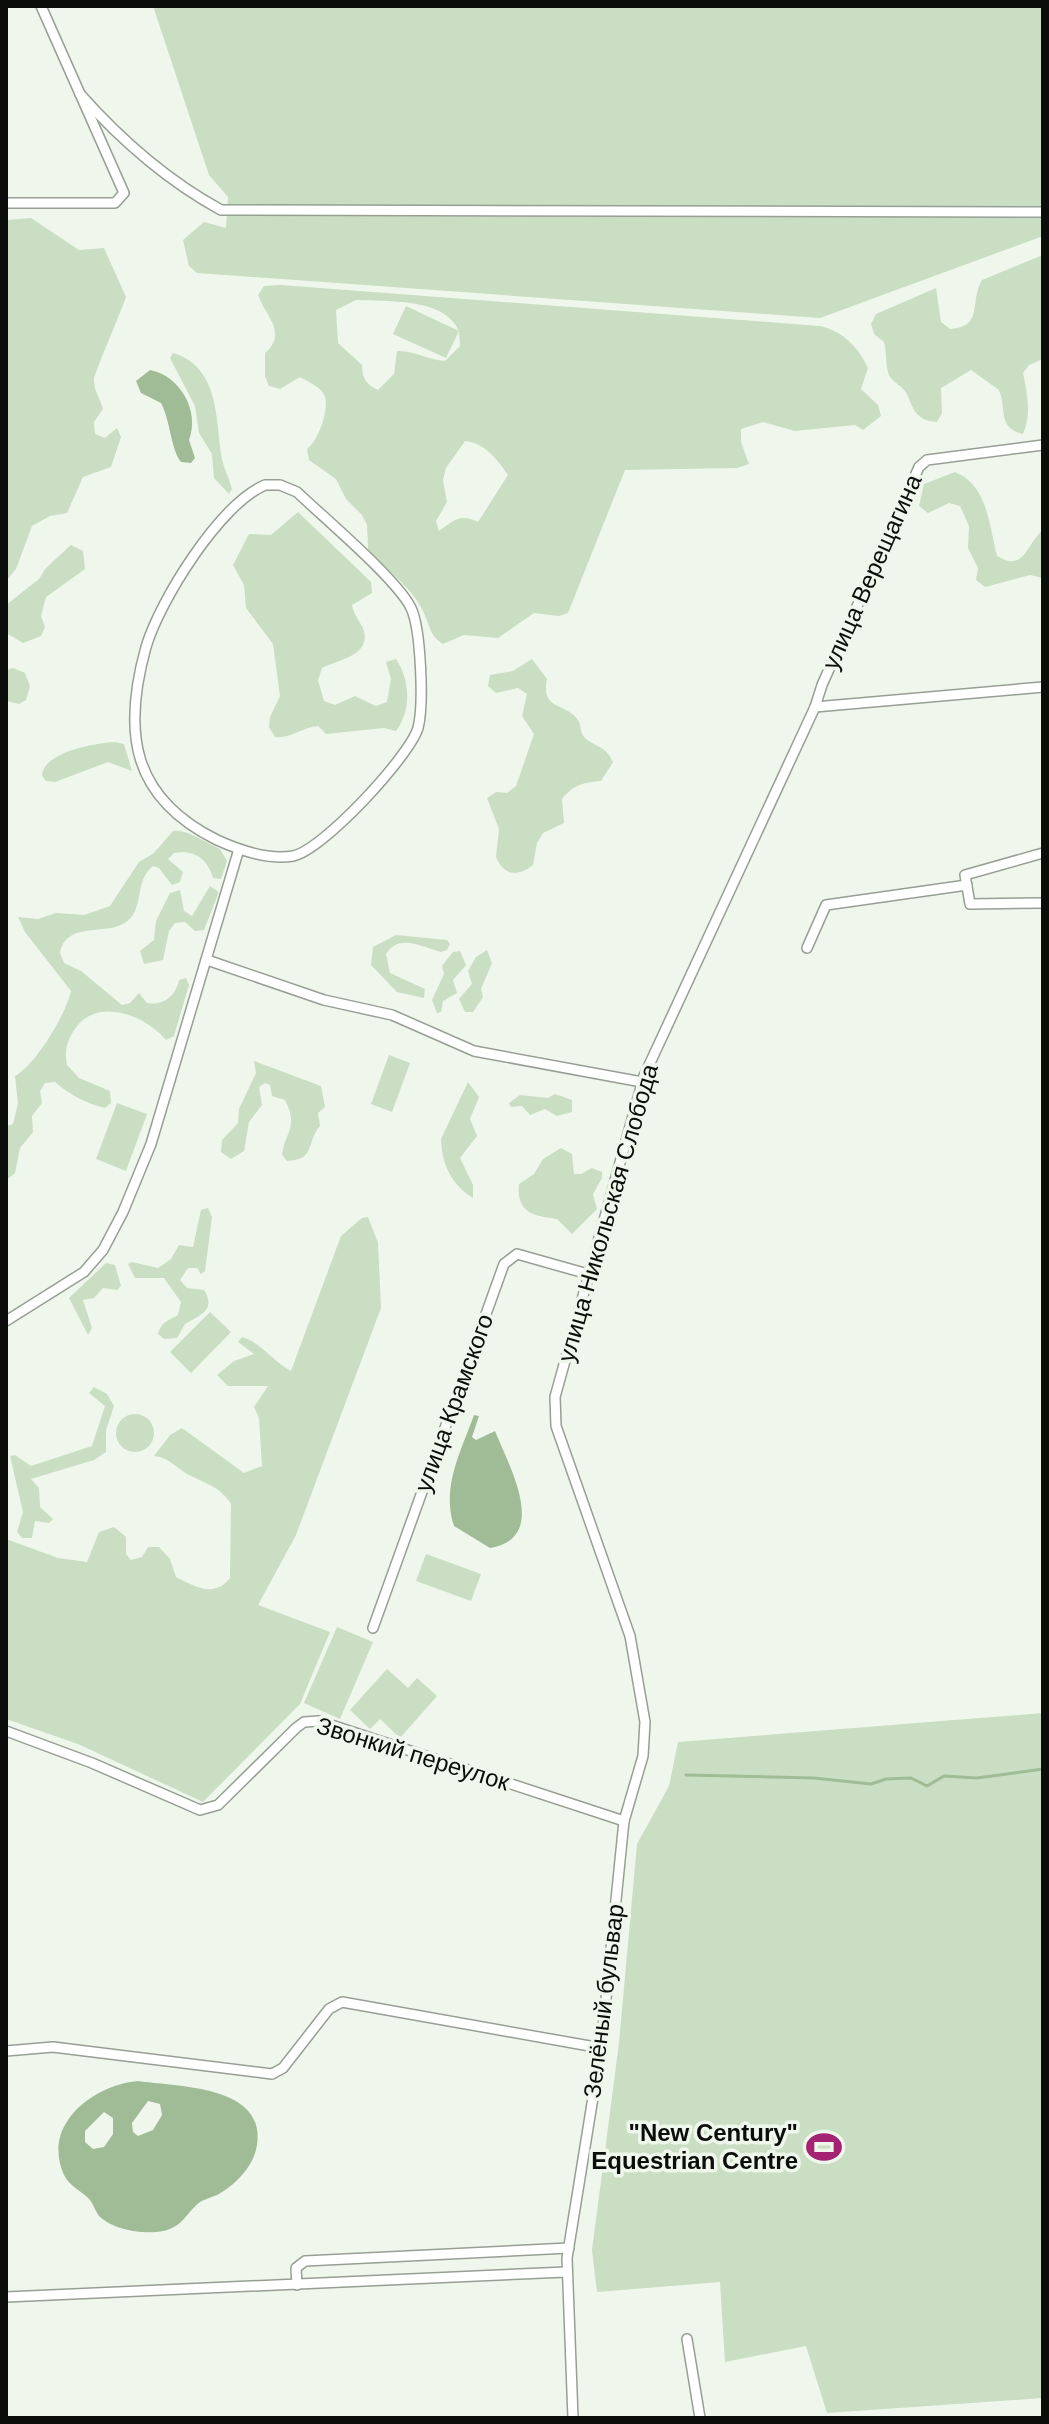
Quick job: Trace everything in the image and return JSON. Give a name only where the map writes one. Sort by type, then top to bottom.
[{"type":"street","points":[[6,203],[115,203],[124,193],[41,6]]},
{"type":"street","points":[[80,94],[100,117],[168,176],[221,210],[1043,212]]},
{"type":"street","name":"улица Верещагина","points":[[815,707],[919,467],[927,460],[1043,445]]},
{"type":"street","points":[[273,484],[297,492],[405,598],[416,626],[421,712],[409,744],[352,809],[309,849],[281,857],[239,849],[193,827],[155,794],[138,754],[136,704],[151,633],[176,581],[239,505],[256,489],[273,484]]},
{"type":"street","points":[[815,707],[1043,687]]},
{"type":"street","name":"улица Никольская Слобода","points":[[624,1821],[644,1747],[639,1671],[610,1577],[558,1438],[555,1397],[642,1082],[815,707]]},
{"type":"street","points":[[6,1321],[73,1281],[95,1261],[111,1236],[151,1144],[239,849]]},
{"type":"street","points":[[1043,853],[965,875],[970,904],[1043,903]]},
{"type":"street","points":[[807,948],[826,905],[967,885]]},
{"type":"street","points":[[207,960],[324,1000],[392,1015],[474,1051],[642,1082]]},
{"type":"street","name":"улица Крамского","points":[[373,1628],[504,1264],[517,1254],[588,1274]]},
{"type":"street","name":"Звонкий переулок","points":[[6,1731],[92,1763],[200,1810],[218,1805],[304,1722],[319,1721],[624,1821]]},
{"type":"street","name":"Зелёный бульвар","points":[[573,2418],[566,2272],[601,2048],[624,1821]]},
{"type":"street","points":[[6,2051],[53,2047],[272,2074],[283,2068],[329,2009],[342,2002],[601,2048]]},
{"type":"street","points":[[297,2285],[296,2268],[305,2261],[569,2248]]},
{"type":"street","points":[[6,2297],[566,2272]]},
{"type":"street","points":[[687,2339],[700,2418]]},
{"type":"shaded area","points":[[153,6],[1043,6],[1043,236],[820,318],[197,273],[189,266],[183,240],[204,222],[226,228],[228,197],[209,175]]},
{"type":"shaded area","points":[[31,218],[79,250],[104,248],[126,297],[94,379],[103,409],[94,422],[95,434],[105,438],[117,428],[121,437],[111,467],[83,477],[67,513],[50,516],[32,526],[16,569],[6,581],[6,220]]},
{"type":"shaded area","points":[[1043,255],[1043,359],[1029,365],[1023,373],[1028,411],[1023,434],[1006,422],[999,390],[971,370],[941,388],[942,413],[937,422],[920,417],[905,391],[889,375],[884,342],[874,334],[871,324],[876,314],[936,288],[941,322],[950,329],[961,327],[972,318],[982,280]]},
{"type":"shaded area","points":[[264,286],[820,326],[843,336],[860,353],[868,368],[861,389],[878,405],[881,416],[863,430],[855,425],[795,431],[763,422],[741,429],[741,442],[749,464],[737,468],[625,470],[568,613],[559,616],[534,613],[498,638],[464,635],[443,644],[432,632],[415,598],[368,549],[367,525],[346,499],[336,479],[309,460],[307,449],[319,433],[324,417],[326,403],[321,390],[300,377],[280,389],[269,386],[265,376],[265,353],[272,346],[275,332],[258,295]],"holes":[[[356,300],[428,307],[452,320],[459,331],[460,346],[445,361],[397,351],[394,374],[378,390],[366,380],[362,365],[338,343],[336,310]],[[465,441],[484,448],[508,475],[478,522],[462,518],[439,531],[436,521],[447,502],[443,480],[446,468]]]},
{"type":"shaded area","points":[[406,306],[459,331],[446,358],[393,334]]},
{"type":"shaded area","points":[[173,353],[199,369],[207,381],[215,409],[222,458],[232,489],[229,494],[214,478],[212,454],[199,433],[195,406],[170,358]]},
{"type":"shaded area","points":[[150,370],[179,387],[190,407],[192,429],[189,440],[195,458],[191,463],[181,462],[178,457],[161,403],[141,393],[136,381]]},
{"type":"shaded area","points":[[955,472],[966,478],[981,496],[997,556],[1006,560],[1019,559],[1043,530],[1043,578],[1030,575],[985,587],[976,580],[978,568],[968,548],[969,526],[960,506],[949,503],[928,513],[919,506],[924,484]]},
{"type":"shaded area","points":[[298,512],[371,582],[372,593],[352,605],[363,628],[363,645],[353,655],[322,668],[318,680],[324,701],[335,705],[355,696],[376,706],[387,702],[391,679],[386,662],[396,659],[404,676],[407,705],[396,731],[384,728],[326,734],[318,726],[275,737],[269,727],[270,717],[280,696],[273,644],[246,608],[244,585],[233,565],[249,534],[271,535]]},
{"type":"shaded area","points":[[71,545],[83,551],[85,569],[46,597],[41,616],[45,627],[41,636],[23,643],[6,633],[6,605],[39,579],[46,568]]},
{"type":"shaded area","points":[[532,659],[547,679],[547,697],[573,715],[585,738],[604,750],[613,762],[601,781],[579,785],[566,794],[562,799],[564,823],[543,833],[537,843],[533,865],[512,873],[503,868],[496,857],[499,829],[487,798],[496,792],[507,793],[516,786],[534,734],[522,716],[527,694],[518,688],[496,693],[488,686],[490,675],[513,671]]},
{"type":"shaded area","points":[[13,668],[25,673],[30,686],[26,700],[19,704],[6,701],[6,670]]},
{"type":"shaded area","points":[[95,744],[124,744],[132,771],[108,762],[55,782],[46,781],[42,776],[51,761],[60,755]]},
{"type":"shaded area","points":[[173,831],[190,834],[220,849],[227,861],[221,879],[213,878],[208,866],[194,854],[174,853],[168,859],[183,872],[180,882],[172,885],[159,868],[153,866],[143,880],[135,912],[130,919],[115,927],[77,933],[69,937],[60,953],[64,963],[81,971],[122,1005],[130,1003],[139,993],[147,1003],[168,999],[179,980],[186,978],[189,985],[174,1036],[166,1040],[146,1023],[121,1013],[108,1011],[84,1019],[68,1042],[67,1065],[79,1078],[110,1091],[111,1103],[105,1108],[98,1106],[78,1098],[55,1082],[45,1083],[40,1091],[42,1103],[32,1116],[33,1132],[20,1148],[15,1173],[6,1180],[6,1126],[13,1124],[18,1103],[15,1076],[31,1062],[49,1038],[71,991],[25,932],[18,917],[38,919],[56,913],[84,915],[110,906],[139,862],[154,853]]},
{"type":"shaded area","points":[[210,886],[219,892],[204,930],[195,931],[185,922],[175,923],[169,931],[163,960],[144,964],[140,951],[154,940],[156,921],[170,893],[180,890],[184,911],[192,916]]},
{"type":"shaded area","points":[[396,935],[447,940],[450,944],[447,950],[441,952],[419,945],[397,944],[386,954],[390,973],[425,989],[424,998],[397,992],[371,965],[373,947]]},
{"type":"shaded area","points":[[487,950],[492,963],[481,989],[483,997],[473,1012],[465,1012],[459,999],[472,984],[468,971],[476,957]]},
{"type":"shaded area","points":[[460,951],[466,965],[453,980],[457,993],[443,1001],[441,1012],[437,1013],[432,1000],[444,974],[442,966],[453,952]]},
{"type":"shaded area","points":[[389,1055],[410,1063],[392,1112],[371,1104]]},
{"type":"shaded area","points":[[254,1061],[321,1086],[325,1107],[318,1113],[320,1126],[306,1154],[296,1160],[287,1161],[282,1155],[291,1123],[289,1109],[285,1100],[272,1096],[270,1085],[265,1083],[259,1087],[262,1105],[249,1122],[244,1151],[231,1159],[221,1152],[222,1140],[238,1123],[239,1109],[256,1073]]},
{"type":"shaded area","points":[[468,1082],[479,1097],[470,1119],[477,1136],[460,1158],[473,1185],[473,1198],[459,1187],[449,1173],[441,1139]]},
{"type":"shaded area","points":[[555,1094],[572,1100],[572,1112],[557,1116],[545,1109],[530,1115],[522,1106],[511,1107],[509,1103],[520,1095],[548,1098]]},
{"type":"shaded area","points":[[117,1103],[147,1114],[126,1171],[96,1159]]},
{"type":"shaded area","points":[[561,1148],[572,1154],[574,1174],[592,1168],[602,1172],[593,1194],[597,1209],[572,1234],[557,1219],[528,1211],[519,1194],[519,1184],[534,1174],[543,1159]]},
{"type":"shaded area","points":[[208,1208],[212,1217],[205,1271],[201,1274],[197,1268],[188,1268],[180,1280],[187,1288],[204,1290],[207,1307],[205,1312],[185,1324],[177,1338],[164,1339],[158,1334],[159,1330],[165,1322],[178,1315],[181,1302],[164,1278],[135,1278],[128,1264],[132,1262],[158,1268],[171,1259],[179,1245],[193,1247],[201,1210]]},
{"type":"shaded area","points":[[368,1217],[378,1243],[381,1308],[296,1535],[258,1605],[330,1632],[300,1704],[203,1802],[78,1744],[6,1719],[6,1539],[58,1558],[87,1562],[99,1532],[114,1527],[126,1537],[126,1554],[131,1560],[142,1557],[148,1547],[159,1547],[170,1559],[176,1577],[204,1589],[218,1588],[224,1584],[230,1578],[231,1504],[217,1489],[169,1461],[154,1456],[170,1435],[182,1428],[244,1473],[262,1466],[259,1418],[254,1407],[268,1386],[228,1386],[217,1375],[234,1361],[254,1354],[238,1342],[242,1337],[255,1343],[291,1371],[341,1236],[362,1218]]},
{"type":"shaded area","points":[[106,1263],[115,1265],[121,1286],[117,1290],[103,1288],[94,1298],[83,1300],[92,1328],[88,1335],[69,1298]]},
{"type":"shaded area","points":[[210,1312],[231,1332],[191,1373],[170,1352]]},
{"type":"shaded area","points":[[94,1387],[107,1394],[114,1406],[106,1430],[106,1452],[94,1460],[31,1479],[39,1488],[40,1507],[53,1519],[49,1523],[35,1521],[32,1538],[22,1538],[17,1532],[23,1512],[10,1456],[15,1455],[31,1466],[92,1446],[105,1406],[89,1393]]},
{"type":"shaded area","points":[[135,1414],[149,1419],[154,1433],[149,1447],[135,1452],[121,1447],[116,1433],[121,1419]]},
{"type":"shaded area","points":[[474,1415],[479,1416],[472,1437],[476,1440],[495,1431],[520,1498],[522,1515],[518,1530],[508,1541],[490,1548],[454,1526],[451,1512],[454,1470]]},
{"type":"shaded area","points":[[426,1554],[481,1574],[471,1601],[416,1581]]},
{"type":"shaded area","points":[[337,1627],[373,1642],[340,1719],[304,1703]]},
{"type":"shaded area","points":[[387,1669],[408,1688],[417,1678],[437,1696],[400,1738],[380,1719],[370,1729],[350,1710]]},
{"type":"shaded area","name":"\"New Century\" Equestrian Centre","points":[[1043,1713],[1043,2398],[827,2413],[806,2346],[725,2362],[720,2282],[597,2292],[592,2250],[619,2043],[637,1844],[669,1786],[678,1742]]},
{"type":"shaded area","points":[[138,2081],[218,2093],[236,2101],[250,2113],[257,2129],[256,2150],[241,2176],[217,2195],[200,2202],[170,2229],[139,2232],[112,2225],[99,2216],[90,2200],[64,2175],[59,2156],[60,2139],[66,2124],[89,2099],[121,2084]],"holes":[[[148,2101],[160,2104],[162,2115],[153,2130],[138,2136],[133,2132],[132,2123]],[[104,2112],[113,2118],[113,2134],[104,2147],[93,2149],[85,2142],[85,2131]]]},
{"type":"waterway","points":[[686,1775],[814,1778],[871,1784],[886,1779],[911,1778],[927,1786],[944,1776],[977,1778],[1043,1769]]},
{"type":"place","name":"\"New Century\" Equestrian Centre","points":[[824,2147]]}]
